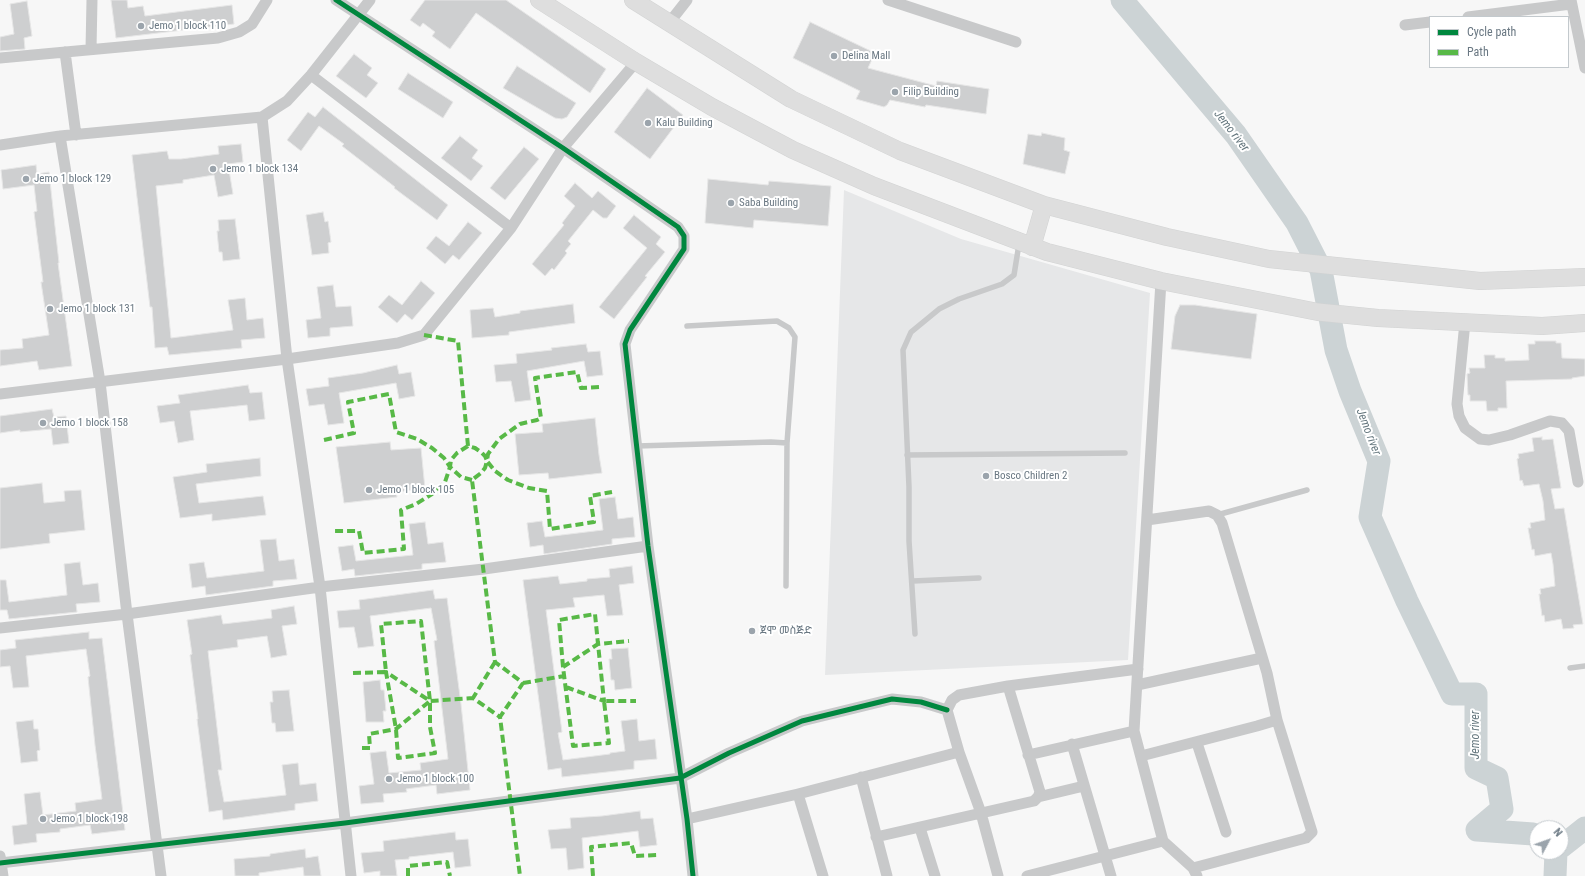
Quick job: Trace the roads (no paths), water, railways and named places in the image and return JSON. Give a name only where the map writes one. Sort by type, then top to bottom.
[{"type":"main road","points":[[539,0],[636,62],[712,107],[793,150],[874,186],[1047,252],[1161,281],[1318,312],[1378,318],[1542,326],[1585,323]]},
{"type":"main road","points":[[633,0],[791,99],[900,151],[1044,205],[1167,237],[1269,259],[1480,281],[1585,277]]},
{"type":"main road","points":[[1026,244],[1044,205]]},
{"type":"street","points":[[91,49],[92,0]]},
{"type":"street","points":[[0,58],[218,38],[239,32],[252,24],[267,0]]},
{"type":"street","points":[[336,0],[563,148],[678,227],[684,236],[684,248],[630,330],[625,344],[648,546],[687,819],[693,876]]},
{"type":"street","points":[[0,145],[60,136],[262,117],[287,100],[311,75],[370,0]]},
{"type":"street","points":[[670,23],[687,0]]},
{"type":"street","points":[[888,0],[1016,42]]},
{"type":"street","points":[[1475,16],[1571,2],[1585,68]]},
{"type":"street","points":[[1405,25],[1429,22]]},
{"type":"street","points":[[65,52],[76,135]]},
{"type":"street","points":[[0,394],[287,359],[398,343],[424,335],[511,228],[563,148],[636,62]]},
{"type":"street","points":[[311,75],[511,228]]},
{"type":"street","points":[[262,117],[287,359],[320,587],[351,876]]},
{"type":"street","points":[[60,136],[100,382],[127,614],[161,876]]},
{"type":"street","points":[[1147,520],[1209,511],[1217,516],[1222,524],[1262,658],[1276,709],[1277,720],[1312,832],[1306,838],[1195,872],[1162,841],[1142,756],[1134,731],[1161,281]]},
{"type":"street","points":[[1465,322],[1456,404],[1459,416],[1465,428],[1480,439],[1490,440],[1510,435],[1550,420],[1562,422],[1569,432],[1578,482]]},
{"type":"street","points":[[0,628],[127,614],[320,587],[484,569],[648,546]]},
{"type":"street","points":[[1137,685],[1262,658]]},
{"type":"street","points":[[998,876],[981,813],[959,752],[946,710],[952,700],[960,695],[1008,686],[1138,669]]},
{"type":"street","points":[[1008,686],[1040,792],[1038,798]]},
{"type":"street","points":[[2,876],[0,860],[345,823],[680,778],[729,753],[802,721],[892,699],[921,702],[946,710]]},
{"type":"street","points":[[1142,756],[1197,743],[1277,720]]},
{"type":"street","points":[[1028,755],[1134,731]]},
{"type":"street","points":[[1197,743],[1226,832]]},
{"type":"street","points":[[1072,744],[1111,876]]},
{"type":"street","points":[[687,819],[798,794],[959,752]]},
{"type":"street","points":[[861,777],[887,876]]},
{"type":"street","points":[[876,837],[920,828],[1084,786]]},
{"type":"street","points":[[798,794],[823,876]]},
{"type":"street","points":[[920,828],[932,875]]},
{"type":"street","points":[[1027,876],[1162,841]]},
{"type":"lane","points":[[915,634],[909,541],[909,487],[903,350],[911,332],[939,309],[959,299],[1002,284],[1014,275],[1026,244]]},
{"type":"lane","points":[[687,326],[777,321],[789,328],[795,338],[787,443],[786,586]]},
{"type":"lane","points":[[637,446],[771,442],[787,443]]},
{"type":"lane","points":[[907,455],[1125,453]]},
{"type":"lane","points":[[1217,516],[1307,490]]},
{"type":"lane","points":[[912,580],[979,578]]},
{"type":"lane","points":[[1570,668],[1585,666]]},
{"type":"waterway","name":"Jemo river","points":[[1122,0],[1236,135],[1297,223],[1321,270],[1336,350],[1350,391],[1379,461],[1370,517],[1407,601],[1452,694],[1476,694],[1476,768],[1497,778],[1502,809],[1477,830],[1529,834]]},
{"type":"waterway","points":[[1569,841],[1585,828]]},
{"type":"waterway","name":"Jemo river","points":[[1555,876],[1556,860]]},
{"type":"place","name":"Jemo 1 block 110","points":[[141,26]]},
{"type":"place","name":"Delina Mall","points":[[834,56]]},
{"type":"place","name":"Filip Building","points":[[895,92]]},
{"type":"place","name":"Kalu Building","points":[[648,123]]},
{"type":"place","name":"Jemo 1 block 134","points":[[213,169]]},
{"type":"place","name":"Jemo 1 block 129","points":[[26,179]]},
{"type":"place","name":"Saba Building","points":[[731,203]]},
{"type":"place","name":"Jemo 1 block 131","points":[[50,309]]},
{"type":"place","name":"Jemo 1 block 158","points":[[43,423]]},
{"type":"place","name":"Bosco Children 2","points":[[986,476]]},
{"type":"place","name":"Jemo 1 block 105","points":[[369,490]]},
{"type":"place","name":"ጀሞ መስጅድ","points":[[752,631]]},
{"type":"place","name":"Jemo 1 block 100","points":[[389,779]]},
{"type":"place","name":"Jemo 1 block 198","points":[[43,819]]}]
